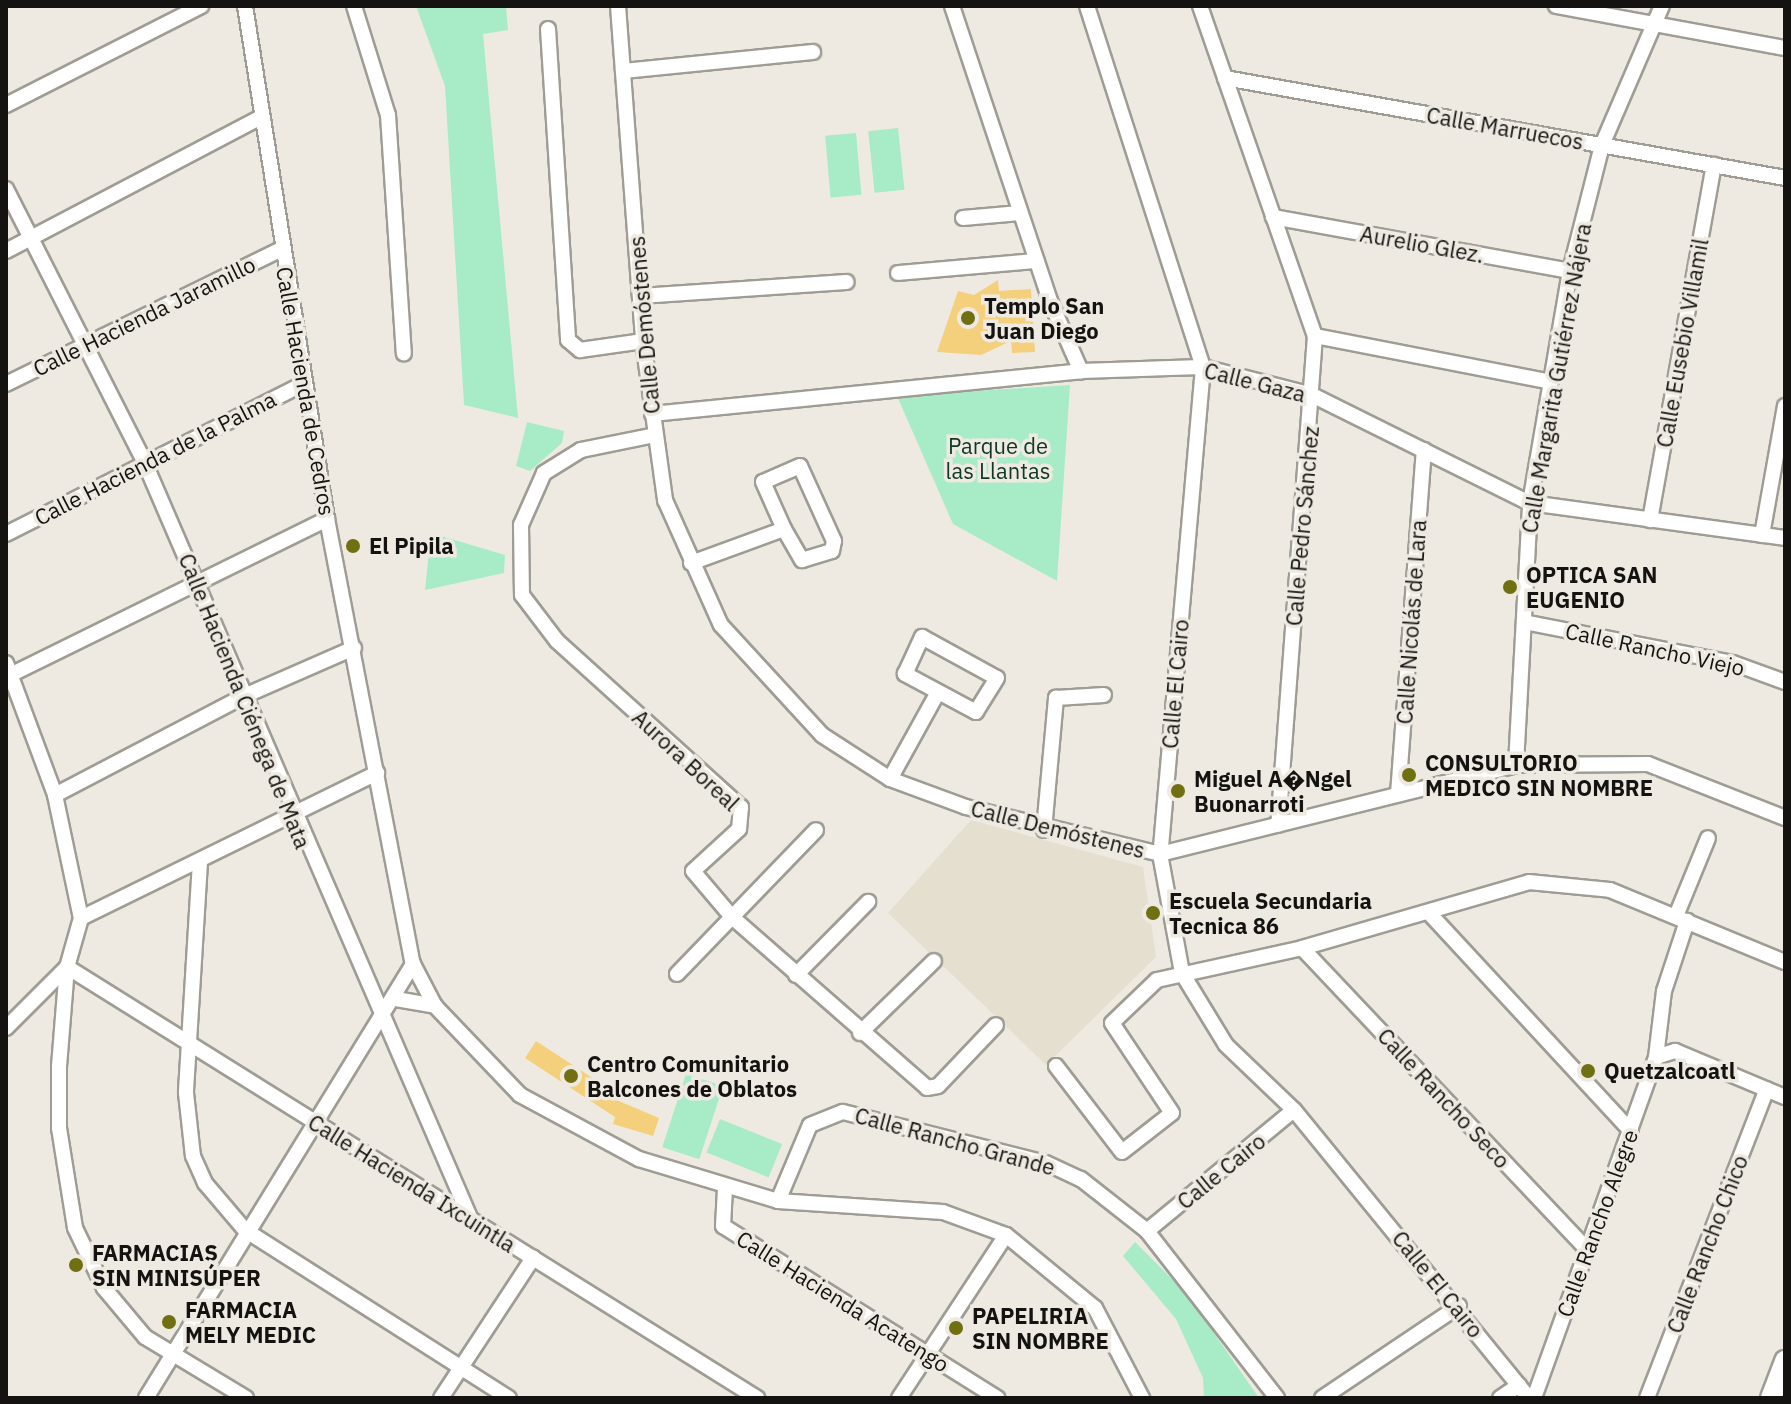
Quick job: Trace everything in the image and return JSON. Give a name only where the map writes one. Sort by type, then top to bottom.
[{"type":"main road","points":[[1771,1398],[1785,1361]]},
{"type":"street","points":[[6,105],[201,6]]},
{"type":"street","name":"Calle Hacienda de Cedros","points":[[245,6],[281,249],[327,519],[413,964],[435,1006],[508,1085],[543,1111],[639,1159],[725,1188],[778,1201],[943,1212],[1006,1235],[1095,1308],[1142,1398]]},
{"type":"street","points":[[354,6],[388,115],[404,353]]},
{"type":"street","name":"Calle Demóstenes","points":[[618,6],[643,341],[665,500],[715,617],[754,665],[822,735],[890,779],[1044,830],[1160,854],[1516,765],[1648,764],[1785,818]]},
{"type":"street","points":[[952,6],[1036,261],[1081,371]]},
{"type":"street","name":"Calle El Cairo","points":[[1087,6],[1203,367],[1160,854],[1182,973],[1226,1045],[1294,1110],[1532,1398]]},
{"type":"street","name":"Calle Pedro Sánchez","points":[[1200,6],[1315,336],[1278,825]]},
{"type":"street","points":[[1556,6],[1785,48]]},
{"type":"street","name":"Calle Margarita Gutiérrez Nájera","points":[[1516,765],[1530,503],[1570,271],[1602,145],[1662,6]]},
{"type":"street","points":[[548,29],[568,340],[580,350],[643,341]]},
{"type":"street","points":[[623,71],[813,52]]},
{"type":"street","name":"Calle Marruecos","points":[[1225,78],[1785,178]]},
{"type":"street","points":[[6,251],[261,117]]},
{"type":"street","name":"Calle Eusebio Villamil","points":[[1650,520],[1714,165]]},
{"type":"street","name":"Calle Hacienda Ciénega de Mata","points":[[6,189],[144,461],[196,578],[293,819],[471,1220]]},
{"type":"street","points":[[963,218],[1020,213]]},
{"type":"street","name":"Aurelio Glez.","points":[[1273,217],[1570,271]]},
{"type":"street","name":"Calle Hacienda Jaramillo","points":[[6,384],[281,249]]},
{"type":"street","points":[[898,273],[1036,261]]},
{"type":"street","points":[[640,296],[847,282]]},
{"type":"street","points":[[1315,336],[1551,382]]},
{"type":"street","name":"Calle Gaza","points":[[652,414],[1081,371],[1203,367],[1312,395],[1530,503],[1785,538]]},
{"type":"street","name":"Calle Hacienda de la Palma","points":[[6,534],[144,461],[305,383]]},
{"type":"street","points":[[1762,535],[1785,406]]},
{"type":"street","name":"Aurora Boreal","points":[[655,435],[581,450],[549,466],[521,525],[518,585],[549,633],[741,807],[739,829],[693,871],[732,917],[860,1033],[931,1089],[996,1025]]},
{"type":"street","name":"Calle Nicolás de Lara","points":[[1398,794],[1424,450]]},
{"type":"street","points":[[800,466],[833,550],[803,561],[784,529],[763,482],[800,466]]},
{"type":"street","points":[[246,1398],[168,1357],[104,1288],[65,1193],[59,1067],[67,967],[81,918],[55,795],[8,671],[196,578],[327,519]]},
{"type":"street","points":[[691,563],[784,529]]},
{"type":"street","name":"Calle Rancho Viejo","points":[[1524,622],[1733,663],[1785,682]]},
{"type":"street","points":[[922,637],[997,678],[976,712],[938,692],[905,674],[922,637]]},
{"type":"street","points":[[55,795],[244,696],[354,648]]},
{"type":"street","points":[[890,779],[938,692]]},
{"type":"street","points":[[1044,830],[1057,696],[1104,695]]},
{"type":"street","points":[[81,918],[293,819],[377,773]]},
{"type":"street","points":[[677,974],[816,830]]},
{"type":"street","name":"Calle Rancho Alegre","points":[[1532,1398],[1660,1054],[1664,991],[1682,918],[1708,838]]},
{"type":"street","points":[[200,862],[187,1042],[193,1156],[220,1206],[245,1230],[509,1398]]},
{"type":"street","points":[[1056,1066],[1116,1150],[1168,1119],[1170,1105],[1112,1023],[1157,980],[1302,948],[1555,880],[1610,890],[1785,962]]},
{"type":"street","points":[[796,975],[868,902]]},
{"type":"street","points":[[1430,914],[1631,1131]]},
{"type":"street","name":"Calle Rancho Seco","points":[[1302,948],[1586,1248]]},
{"type":"street","points":[[860,1033],[934,961]]},
{"type":"street","points":[[146,1398],[245,1230],[379,1018],[396,999],[413,964]]},
{"type":"street","points":[[6,1028],[67,967]]},
{"type":"street","name":"Calle Hacienda Ixcuintla","points":[[67,967],[757,1398]]},
{"type":"street","points":[[396,999],[435,1006]]},
{"type":"street","points":[[1660,1054],[1785,1097]]},
{"type":"street","name":"Calle Rancho Chico","points":[[1647,1398],[1767,1089]]},
{"type":"street","name":"Calle Cairo","points":[[1147,1231],[1294,1110]]},
{"type":"street","name":"Calle Rancho Grande","points":[[778,1201],[810,1125],[843,1112],[1046,1163],[1081,1179],[1147,1231],[1277,1398]]},
{"type":"street","name":"Calle Hacienda Acatengo","points":[[725,1188],[723,1226],[997,1398]]},
{"type":"street","points":[[899,1398],[1006,1235]]},
{"type":"street","points":[[441,1398],[533,1258]]},
{"type":"street","points":[[1322,1398],[1459,1306]]},
{"type":"street","points":[[157,1382],[157,1398]]},
{"type":"street","points":[[1500,1398],[1519,1385]]},
{"type":"shaded area","points":[[971,820],[1143,867],[1156,957],[1046,1065],[888,913]]},
{"type":"green space","points":[[416,6],[506,6],[508,30],[483,34],[518,418],[464,405],[445,86]]},
{"type":"green space","points":[[898,128],[904,190],[875,193],[868,131]]},
{"type":"green space","points":[[856,133],[861,195],[831,197],[825,136]]},
{"type":"green space","name":"Parque de las Llantas","points":[[1070,385],[1057,581],[953,524],[897,396]]},
{"type":"green space","points":[[527,422],[564,431],[562,443],[530,471],[516,466]]},
{"type":"green space","points":[[431,533],[505,555],[504,573],[425,590]]},
{"type":"green space","points":[[686,1074],[723,1086],[699,1159],[662,1147]]},
{"type":"green space","points":[[720,1119],[782,1144],[769,1177],[707,1152]]},
{"type":"green space","points":[[1135,1242],[1187,1294],[1259,1398],[1204,1398],[1203,1378],[1176,1319],[1123,1256]]},
{"type":"building","points":[[998,280],[999,291],[1031,289],[1035,352],[1012,353],[1011,341],[981,355],[937,352],[958,291],[974,295]]},
{"type":"building","name":"Centro Comunitario Balcones de Oblatos","points":[[536,1041],[617,1094],[614,1099],[659,1118],[653,1136],[613,1124],[615,1117],[525,1058]]},
{"type":"place","name":"Templo San Juan Diego","points":[[968,318]]},
{"type":"place","name":"El Pipila","points":[[353,546]]},
{"type":"place","name":"OPTICA SAN EUGENIO","points":[[1510,587]]},
{"type":"place","name":"CONSULTORIO MEDICO SIN NOMBRE","points":[[1409,775]]},
{"type":"place","name":"Miguel A�Ngel Buonarroti","points":[[1178,791]]},
{"type":"place","name":"Escuela Secundaria Tecnica 86","points":[[1153,913]]},
{"type":"place","name":"Quetzalcoatl","points":[[1588,1071]]},
{"type":"place","name":"Centro Comunitario Balcones de Oblatos","points":[[571,1076]]},
{"type":"place","name":"FARMACIAS SIN MINISÚPER","points":[[76,1265]]},
{"type":"place","name":"FARMACIA MELY MEDIC","points":[[169,1322]]},
{"type":"place","name":"PAPELIRIA SIN NOMBRE","points":[[956,1328]]}]
